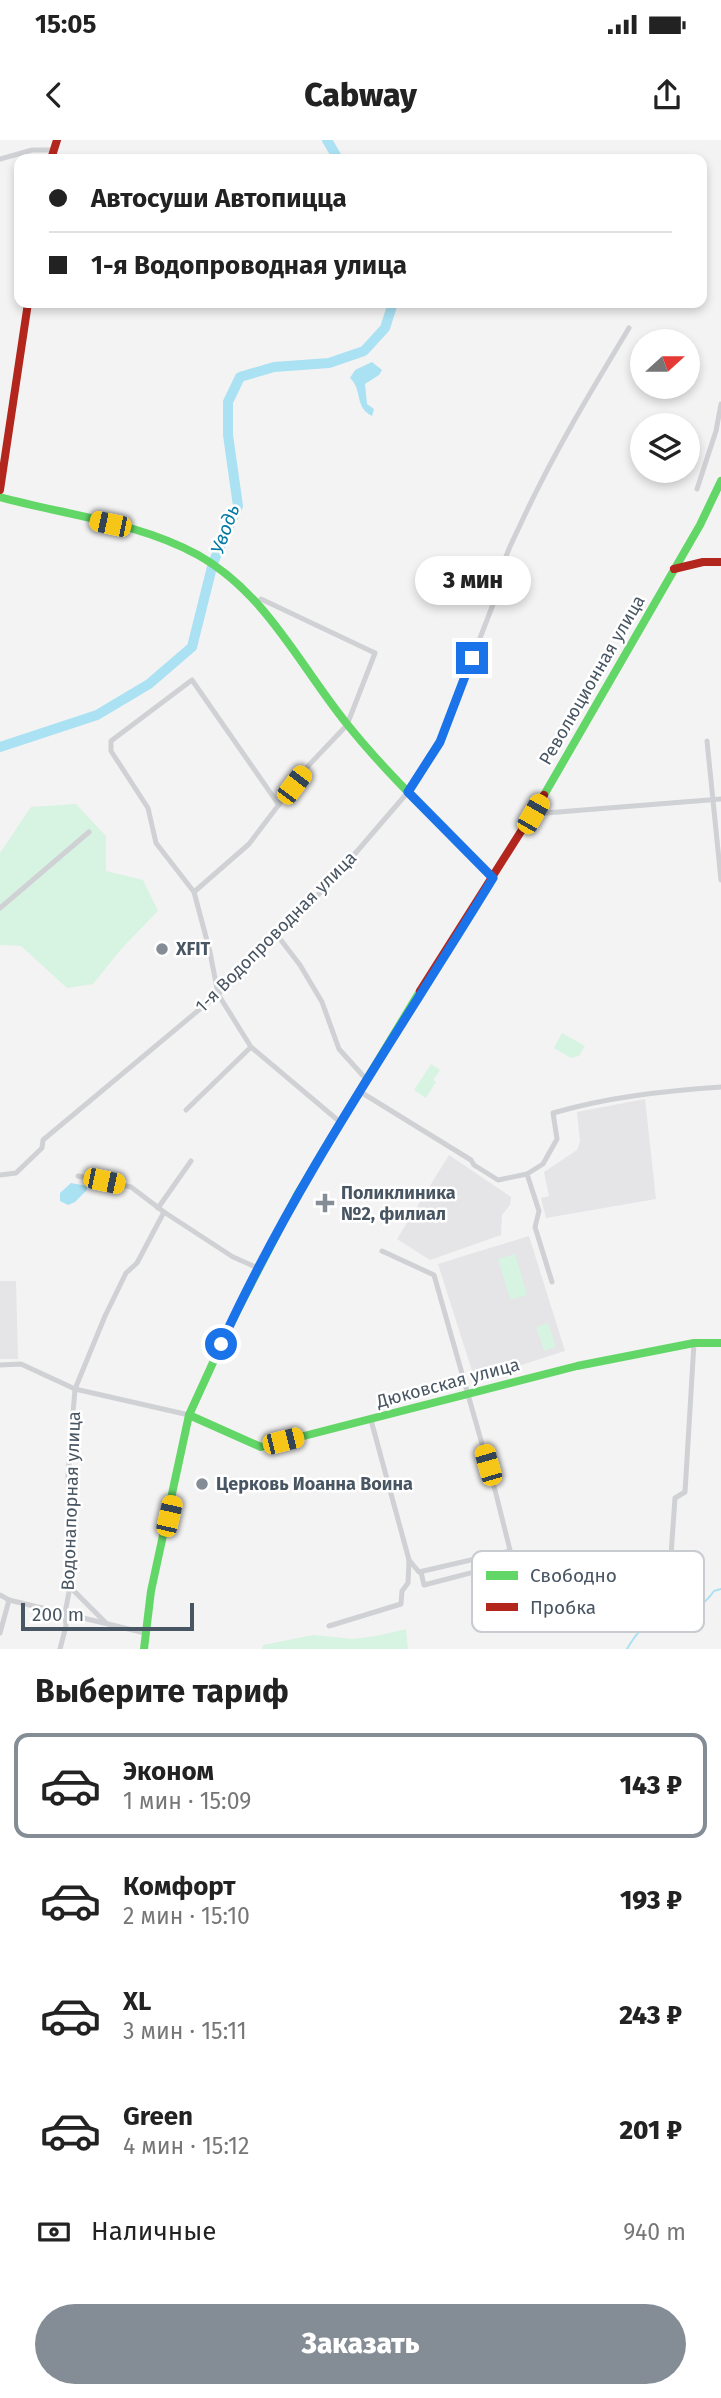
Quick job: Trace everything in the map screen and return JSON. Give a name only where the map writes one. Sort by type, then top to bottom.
[{"type":"main road","points":[[53,154],[57,140]]},
{"type":"main road","points":[[0,490],[27,308]]},
{"type":"main road","name":"Революционная улица","points":[[144,1649],[151,1591],[189,1415],[258,1268],[297,1195],[366,1079],[533,814],[674,569],[721,481]]},
{"type":"main road","points":[[0,497],[136,530],[184,548],[228,574],[245,589],[287,638],[347,725],[408,792],[493,878]]},
{"type":"main road","points":[[674,569],[702,562],[721,562]]},
{"type":"main road","name":"Дюковская улица","points":[[189,1415],[261,1447],[577,1366],[694,1343],[721,1343]]},
{"type":"street","points":[[18,154],[32,150],[54,150]]},
{"type":"street","name":"1-я Водопроводная улица","points":[[0,1175],[16,1173],[42,1148],[43,1140],[52,1132],[218,994],[328,886],[408,792],[440,742],[502,582],[502,567],[531,501],[566,433],[629,328]]},
{"type":"street","points":[[697,489],[719,432],[721,404]]},
{"type":"street","points":[[194,892],[249,844],[309,765],[347,725],[375,653],[261,599]]},
{"type":"street","points":[[279,805],[192,680],[110,741],[111,751],[148,808],[156,843],[194,892],[218,994],[251,1047],[340,1122]]},
{"type":"street","points":[[707,741],[718,799],[721,880]]},
{"type":"street","points":[[533,814],[718,799]]},
{"type":"street","points":[[0,908],[89,832]]},
{"type":"street","points":[[277,936],[300,965],[322,1002],[339,1049],[366,1079]]},
{"type":"street","points":[[186,1110],[251,1047]]},
{"type":"street","points":[[359,1091],[471,1160],[474,1165],[498,1180],[527,1174],[543,1164],[557,1139],[553,1113],[647,1093],[721,1087]]},
{"type":"street","points":[[158,1208],[191,1161]]},
{"type":"street","points":[[527,1174],[539,1211],[535,1227],[551,1282]]},
{"type":"street","points":[[78,1176],[131,1187],[164,1212],[233,1256],[258,1268]]},
{"type":"street","name":"Водонапорная улица","points":[[60,1649],[66,1626],[65,1613],[70,1587],[68,1476],[75,1389],[126,1273],[137,1263],[164,1212]]},
{"type":"street","points":[[383,1251],[434,1275],[510,1551]]},
{"type":"street","points":[[671,1551],[675,1498],[685,1492],[694,1343]]},
{"type":"street","points":[[0,1365],[21,1364],[75,1389],[189,1415]]},
{"type":"street","points":[[371,1420],[409,1560],[416,1571],[472,1560]]},
{"type":"street","points":[[329,1626],[401,1604],[402,1591],[408,1583],[409,1560]]},
{"type":"street","points":[[421,1572],[424,1585],[472,1573]]},
{"type":"street","points":[[70,1587],[107,1623]]},
{"type":"street","points":[[0,1595],[9,1600],[145,1633]]},
{"type":"street","points":[[0,1633],[9,1600]]},
{"type":"shaded area","points":[[645,1099],[656,1199],[546,1218],[541,1198],[549,1196],[544,1172],[577,1150],[580,1141],[577,1112]]},
{"type":"shaded area","points":[[449,1155],[511,1197],[510,1205],[502,1215],[501,1235],[430,1260],[397,1239]]},
{"type":"shaded area","points":[[529,1236],[565,1351],[475,1380],[438,1264]]},
{"type":"shaded area","points":[[0,1281],[16,1281],[18,1359],[0,1359]]},
{"type":"green space","points":[[76,804],[106,836],[106,871],[143,880],[158,911],[122,948],[93,984],[67,988],[21,946],[0,945],[0,853],[31,807]]},
{"type":"green space","points":[[562,1033],[585,1046],[579,1056],[571,1058],[554,1048]]},
{"type":"green space","points":[[431,1064],[440,1070],[426,1098],[414,1090]]},
{"type":"green space","points":[[515,1254],[527,1295],[510,1300],[498,1259]]},
{"type":"green space","points":[[548,1323],[556,1347],[544,1351],[536,1327]]},
{"type":"green space","points":[[406,1629],[408,1649],[262,1649],[263,1645],[313,1635],[353,1639]]},
{"type":"water","points":[[372,362],[382,370],[365,384],[367,404],[374,409],[372,416],[363,408],[350,378],[355,370]]},
{"type":"water","points":[[71,1183],[87,1186],[87,1190],[68,1205],[60,1201],[60,1193]]},
{"type":"waterway","name":"Уводь","points":[[327,140],[335,154]]},
{"type":"waterway","name":"Уводь","points":[[0,747],[97,715],[149,684],[192,647],[213,563],[238,506],[228,435],[228,402],[240,377],[274,367],[329,363],[364,351],[385,328],[391,308]]},
{"type":"waterway","points":[[704,1603],[714,1591],[721,1589]]},
{"type":"waterway","points":[[627,1649],[638,1632]]},
{"type":"traffic: fast","points":[[544,795],[700,525],[721,481]]},
{"type":"traffic: fast","points":[[0,497],[101,520],[151,535],[198,555],[222,571],[263,610],[364,744],[493,878]]},
{"type":"traffic: fast","points":[[144,1649],[151,1591],[189,1415],[232,1321],[297,1195],[420,991]]},
{"type":"traffic: fast","points":[[189,1415],[261,1447],[577,1366],[694,1343],[721,1343]]},
{"type":"traffic: jam","points":[[53,154],[57,140]]},
{"type":"traffic: jam","points":[[0,490],[27,308]]},
{"type":"traffic: jam","points":[[674,569],[703,562],[721,562]]},
{"type":"traffic: jam","points":[[420,991],[544,795]]},
{"type":"place","name":"XFIT","points":[[162,949]]},
{"type":"place","name":"Поликлиника №2, филиал","points":[[325,1203]]},
{"type":"place","name":"Церковь Иоанна Воина","points":[[202,1484]]},
{"type":"route","points":[[221,1344],[297,1195],[410,1007],[493,878],[408,792],[440,742],[472,658]]}]
